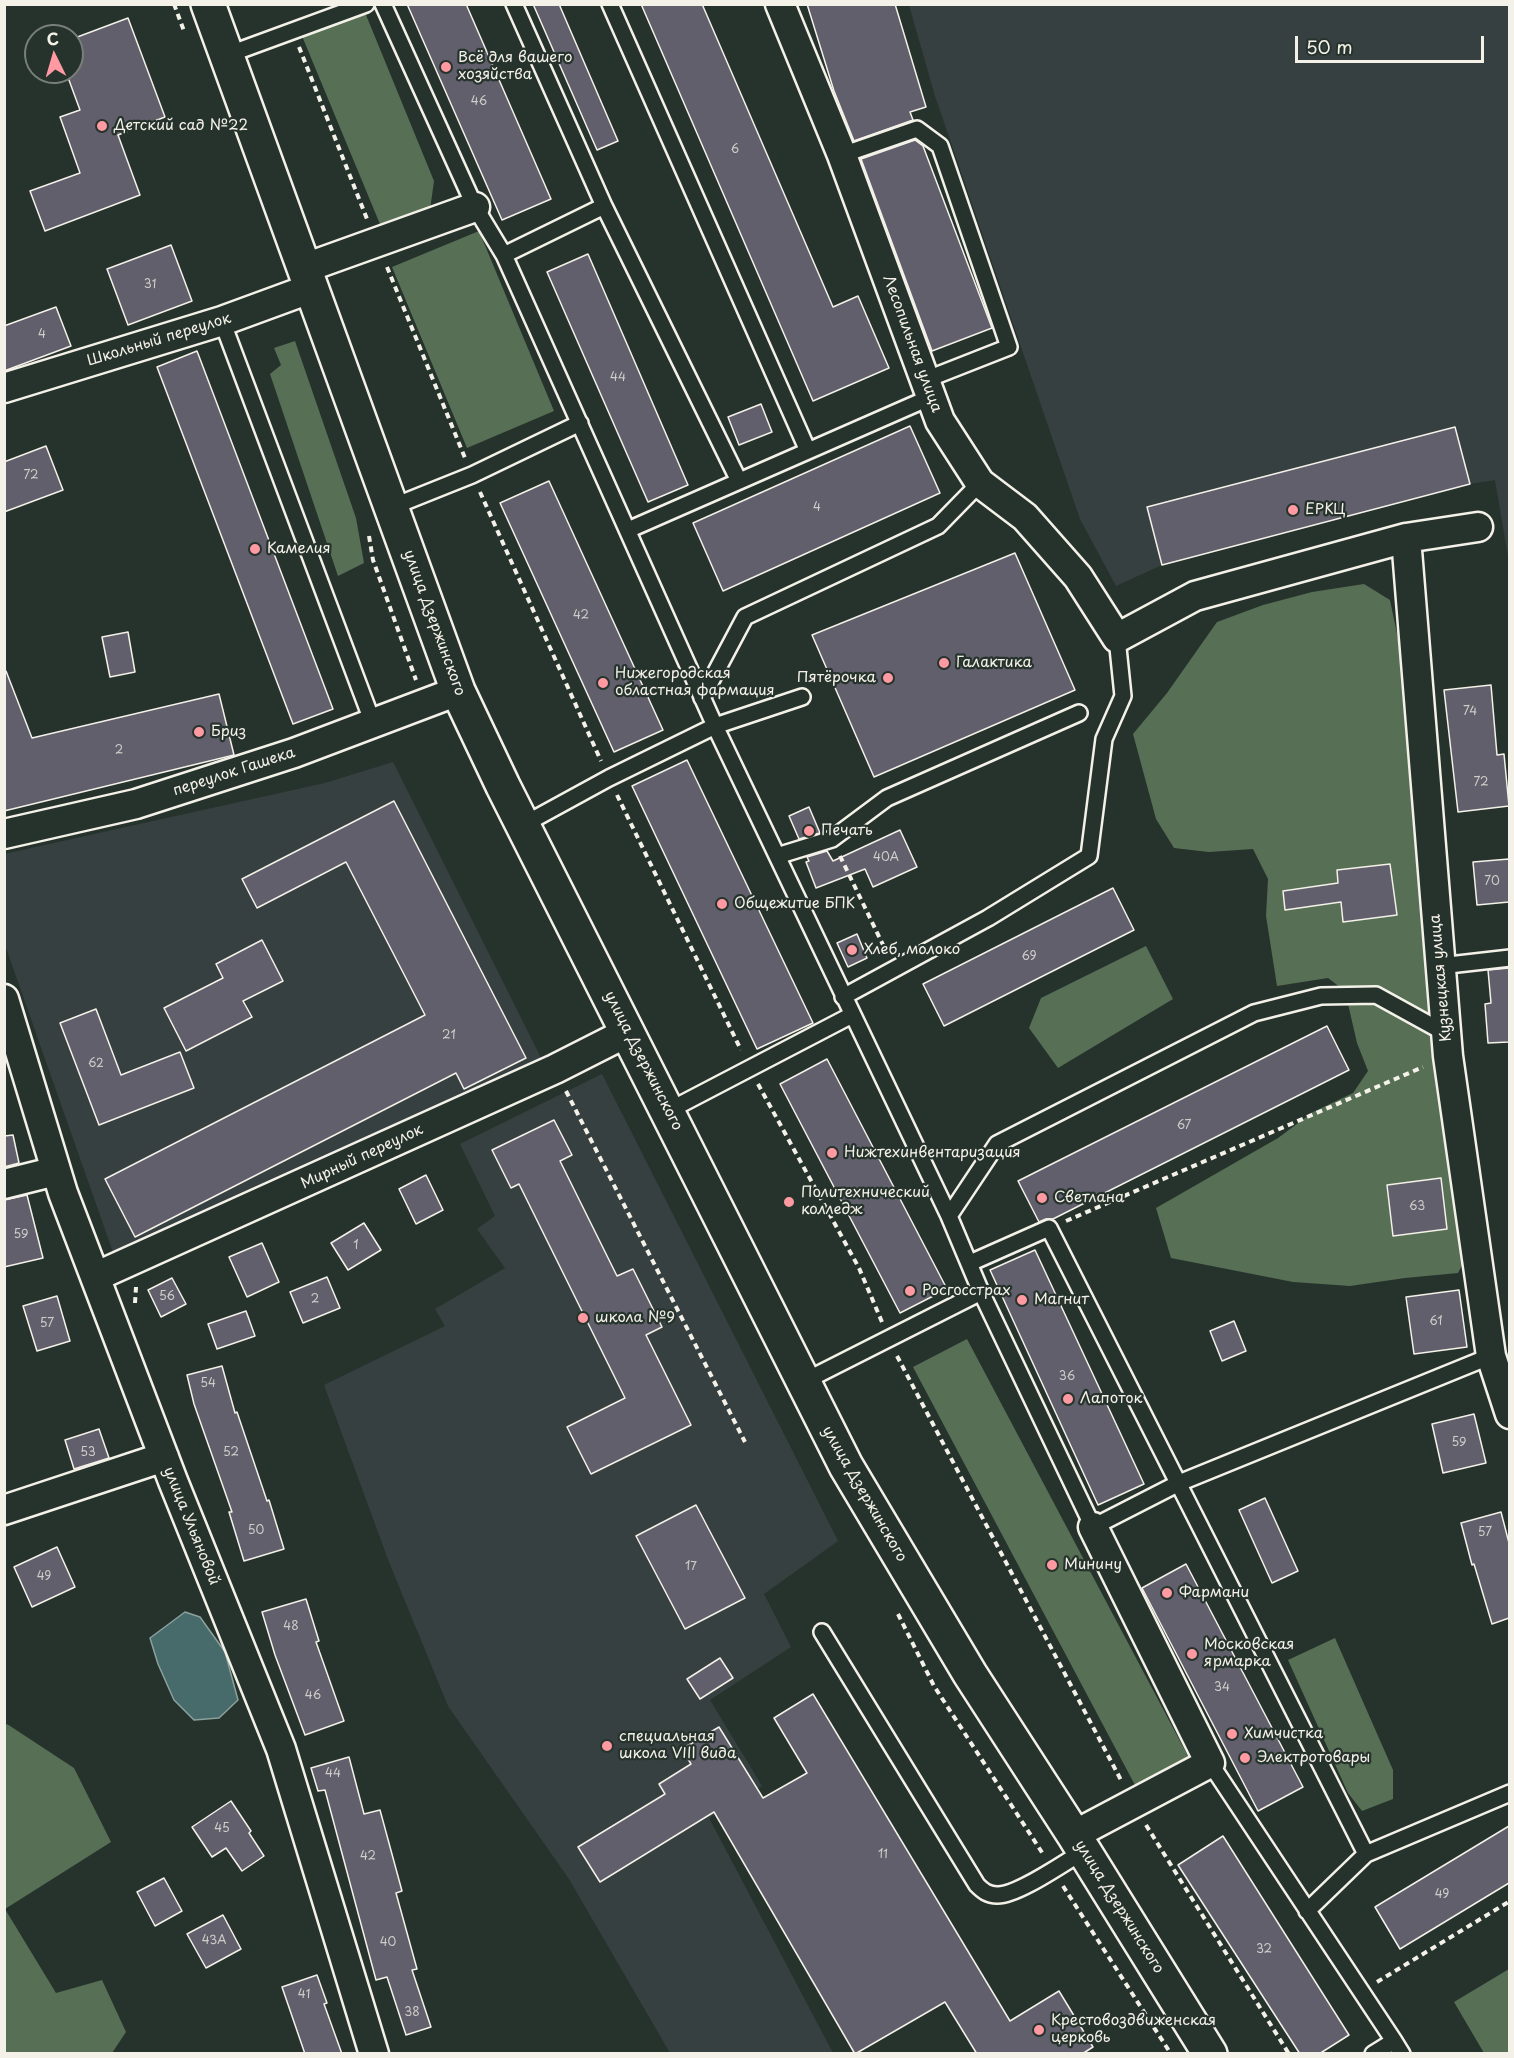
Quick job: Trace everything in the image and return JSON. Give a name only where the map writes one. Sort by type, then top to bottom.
[{"type":"main road","name":"улица Дзержинского","points":[[208,4],[458,691],[523,825],[846,1466],[970,1674],[1079,1843],[1210,2054]]},
{"type":"street","name":"Лесопильная улица","points":[[780,4],[842,155],[940,421],[980,483],[1025,517],[1071,568],[1117,638]]},
{"type":"street","name":"Школьный переулок","points":[[4,388],[222,321],[309,278],[475,207]]},
{"type":"street","points":[[1117,638],[1195,596],[1406,538],[1478,527]]},
{"type":"street","name":"Кузнецкая улица","points":[[1406,538],[1447,1045],[1491,1356],[1509,1414]]},
{"type":"street","name":"переулок Гашека","points":[[4,834],[136,804],[294,753],[458,691]]},
{"type":"street","name":"улица Ульяновой","points":[[4,999],[56,1171],[94,1277],[281,1749],[374,2054]]},
{"type":"street","name":"Мирный переулок","points":[[94,1277],[555,1069],[628,1032]]},
{"type":"street","points":[[4,1184],[56,1171]]},
{"type":"street","points":[[1491,1356],[1504,1323],[1509,1322]]},
{"type":"street","points":[[4,1510],[164,1457]]},
{"type":"street","points":[[1079,1843],[1210,1763],[1093,1527]]},
{"type":"lane","points":[[227,55],[366,4]]},
{"type":"lane","points":[[383,4],[475,207],[504,255],[715,726],[949,1216],[981,1292],[1093,1527],[1179,1483],[1491,1356]]},
{"type":"lane","points":[[514,4],[604,206],[739,481]]},
{"type":"lane","points":[[610,4],[808,451]]},
{"type":"lane","points":[[628,530],[808,451],[1009,347],[940,146],[917,129],[842,155]]},
{"type":"lane","points":[[504,255],[604,206]]},
{"type":"lane","points":[[222,321],[373,723]]},
{"type":"lane","points":[[392,507],[472,475],[580,423]]},
{"type":"lane","points":[[702,698],[745,617],[938,525],[980,483]]},
{"type":"lane","points":[[843,997],[988,918],[1089,856],[1104,739],[1123,696],[1117,638]]},
{"type":"lane","points":[[523,825],[609,778],[715,726],[802,697]]},
{"type":"lane","points":[[777,856],[832,839],[887,798],[1079,713]]},
{"type":"lane","points":[[1440,966],[1509,958]]},
{"type":"lane","points":[[949,1216],[997,1144],[1254,1013],[1321,996],[1376,995],[1447,1045]]},
{"type":"lane","points":[[668,1111],[852,1015]]},
{"type":"lane","points":[[970,1263],[1049,1228],[1366,1854]]},
{"type":"lane","points":[[803,1382],[981,1292]]},
{"type":"lane","points":[[822,1632],[977,1886],[986,1894],[999,1896],[1021,1888],[1079,1843]]},
{"type":"lane","points":[[1210,1763],[1398,2047],[1373,2054]]},
{"type":"lane","points":[[1307,1911],[1366,1854],[1509,1793]]},
{"type":"path","points":[[832,839],[895,969]]},
{"type":"path","points":[[1049,1228],[1447,1045]]},
{"type":"path","points":[[555,1069],[745,1442]]},
{"type":"path","points":[[1361,1992],[1509,1901]]},
{"type":"shaded area","points":[[909,5],[1509,5],[1509,562],[1495,480],[1470,484],[1162,565],[1116,586],[1080,519],[935,96]]},
{"type":"shaded area","points":[[393,762],[542,1060],[114,1255],[5,945],[4,854],[325,783]]},
{"type":"shaded area","name":"специальная школа VIII вида","points":[[602,1074],[838,1541],[764,1594],[791,1647],[710,1700],[762,1786],[709,1818],[833,2053],[670,2053],[569,1879],[448,1706],[389,1562],[324,1385],[445,1326],[435,1309],[505,1268],[477,1229],[495,1216],[460,1144]]},
{"type":"green space","points":[[364,10],[434,181],[430,210],[382,229],[302,36]]},
{"type":"green space","points":[[479,231],[554,411],[467,448],[392,267]]},
{"type":"green space","points":[[295,341],[356,518],[364,563],[338,576],[270,374],[281,365],[274,348]]},
{"type":"green space","points":[[1364,584],[1390,600],[1401,653],[1466,1258],[1458,1273],[1350,1286],[1293,1282],[1171,1258],[1156,1208],[1278,1138],[1313,1112],[1353,1093],[1368,1071],[1357,1043],[1345,991],[1328,978],[1277,986],[1266,916],[1268,879],[1253,849],[1209,852],[1174,848],[1156,819],[1133,734],[1167,693],[1217,622],[1263,605],[1312,592]]},
{"type":"green space","points":[[1146,946],[1173,999],[1058,1068],[1029,1028],[1041,998]]},
{"type":"green space","points":[[967,1339],[1189,1758],[1136,1787],[913,1367]]},
{"type":"green space","points":[[1335,1638],[1393,1770],[1393,1799],[1362,1811],[1348,1793],[1288,1660]]},
{"type":"green space","points":[[7,1724],[74,1768],[111,1842],[5,1909],[56,1993],[102,1980],[126,2032],[112,2053],[5,2053],[4,1727]]},
{"type":"green space","points":[[1509,1969],[1509,2053],[1484,2053],[1454,2002]]},
{"type":"water","points":[[185,1612],[200,1617],[225,1652],[238,1700],[219,1718],[194,1720],[174,1700],[158,1664],[150,1638]]},
{"type":"building","points":[[407,4],[466,4],[551,199],[502,220]]},
{"type":"building","points":[[533,4],[559,4],[618,141],[597,150]]},
{"type":"building","points":[[641,4],[702,4],[833,307],[858,296],[889,368],[813,401]]},
{"type":"building","points":[[807,4],[895,4],[926,107],[910,112],[913,120],[854,141],[834,91]]},
{"type":"building","name":"Детский сад №22","points":[[128,18],[165,117],[118,135],[140,195],[45,231],[30,191],[80,173],[60,117],[80,110],[70,84],[84,84],[84,34]]},
{"type":"building","points":[[915,140],[923,146],[992,328],[932,351],[861,159]]},
{"type":"building","points":[[171,245],[192,301],[128,325],[107,269]]},
{"type":"building","points":[[588,254],[688,485],[648,502],[547,272]]},
{"type":"building","points":[[56,307],[71,346],[4,371],[4,326]]},
{"type":"building","points":[[197,351],[333,709],[293,724],[157,367]]},
{"type":"building","points":[[761,404],[772,432],[739,445],[728,417]]},
{"type":"building","points":[[910,426],[940,493],[723,591],[693,523]]},
{"type":"building","points":[[1455,427],[1470,484],[1162,565],[1147,507]]},
{"type":"building","points":[[46,446],[63,490],[4,512],[4,462]]},
{"type":"building","points":[[549,481],[663,730],[614,752],[500,503]]},
{"type":"building","name":"Галактика","points":[[1015,553],[1075,690],[874,777],[812,635]]},
{"type":"building","points":[[128,632],[135,672],[110,677],[102,637]]},
{"type":"building","points":[[4,671],[6,671],[32,738],[219,694],[234,755],[4,811]]},
{"type":"building","points":[[1491,685],[1497,755],[1504,754],[1509,806],[1458,812],[1444,690]]},
{"type":"building","name":"Общежитие БПК","points":[[687,760],[813,1023],[757,1049],[632,786]]},
{"type":"building","points":[[394,801],[526,1058],[464,1089],[456,1073],[135,1237],[105,1179],[425,1015],[346,862],[257,908],[242,879]]},
{"type":"building","points":[[809,807],[820,833],[799,839],[789,816]]},
{"type":"building","points":[[900,830],[917,867],[873,887],[865,869],[816,888],[806,862],[809,861],[807,857],[827,851],[833,861]]},
{"type":"building","points":[[1509,859],[1509,902],[1477,905],[1473,862]]},
{"type":"building","points":[[1390,864],[1397,915],[1343,922],[1341,902],[1285,910],[1283,891],[1338,883],[1337,870]]},
{"type":"building","points":[[1113,888],[1134,930],[944,1026],[923,984]]},
{"type":"building","name":"Хлеб, молоко","points":[[857,934],[867,958],[848,967],[837,943]]},
{"type":"building","points":[[262,940],[283,981],[243,1001],[252,1017],[186,1051],[164,1008],[223,978],[216,964]]},
{"type":"building","points":[[1509,968],[1509,1042],[1488,1043],[1485,1004],[1491,1003],[1488,970]]},
{"type":"building","points":[[96,1009],[121,1075],[180,1052],[194,1088],[99,1125],[60,1023]]},
{"type":"building","points":[[1327,1026],[1349,1070],[1053,1219],[1039,1222],[1018,1181]]},
{"type":"building","points":[[827,1059],[947,1289],[900,1313],[780,1084]]},
{"type":"building","points":[[554,1120],[572,1155],[560,1161],[617,1276],[633,1269],[662,1327],[646,1335],[691,1425],[591,1474],[567,1427],[625,1398],[519,1184],[511,1188],[492,1150]]},
{"type":"building","points":[[13,1135],[19,1163],[4,1167],[4,1136]]},
{"type":"building","points":[[426,1175],[443,1210],[416,1224],[399,1189]]},
{"type":"building","points":[[1441,1178],[1447,1229],[1393,1236],[1387,1185]]},
{"type":"building","points":[[27,1195],[43,1258],[4,1267],[4,1200]]},
{"type":"building","points":[[364,1223],[381,1250],[348,1270],[331,1243]]},
{"type":"building","points":[[262,1243],[279,1282],[247,1297],[229,1257]]},
{"type":"building","points":[[1035,1250],[1144,1484],[1098,1505],[990,1270]]},
{"type":"building","points":[[327,1277],[340,1308],[303,1323],[290,1292]]},
{"type":"building","points":[[172,1278],[186,1304],[161,1317],[148,1290]]},
{"type":"building","points":[[1459,1290],[1467,1347],[1414,1354],[1406,1297]]},
{"type":"building","points":[[57,1296],[70,1341],[37,1351],[23,1306]]},
{"type":"building","points":[[246,1311],[255,1336],[217,1349],[208,1324]]},
{"type":"building","points":[[1234,1321],[1246,1351],[1222,1361],[1210,1331]]},
{"type":"building","points":[[222,1366],[235,1413],[237,1412],[267,1501],[269,1500],[284,1549],[244,1561],[229,1512],[232,1512],[194,1404],[187,1375]]},
{"type":"building","points":[[1474,1414],[1486,1463],[1443,1473],[1432,1424]]},
{"type":"building","points":[[99,1429],[109,1458],[74,1469],[65,1440]]},
{"type":"building","points":[[1265,1498],[1298,1571],[1272,1583],[1239,1510]]},
{"type":"building","points":[[696,1505],[745,1598],[685,1629],[636,1536]]},
{"type":"building","points":[[1501,1512],[1509,1543],[1509,1618],[1492,1624],[1474,1564],[1472,1565],[1461,1523]]},
{"type":"building","points":[[57,1547],[75,1587],[32,1607],[14,1567]]},
{"type":"building","points":[[1186,1564],[1303,1787],[1258,1811],[1142,1588]]},
{"type":"building","points":[[306,1599],[319,1641],[316,1642],[344,1721],[305,1735],[275,1655],[262,1612]]},
{"type":"building","points":[[720,1658],[733,1678],[700,1699],[687,1679]]},
{"type":"building","points":[[813,1694],[1010,2021],[1059,1991],[1093,2047],[1082,2054],[977,2054],[945,2002],[855,2054],[714,1812],[600,1882],[578,1847],[665,1794],[659,1784],[691,1764],[682,1749],[719,1727],[763,1798],[807,1773],[774,1718]]},
{"type":"building","points":[[349,1757],[364,1814],[380,1810],[402,1891],[396,1893],[417,1969],[412,1970],[431,2027],[406,2035],[387,1977],[376,1980],[325,1790],[318,1791],[311,1768]]},
{"type":"building","points":[[231,1801],[264,1856],[242,1871],[226,1848],[212,1857],[192,1827]]},
{"type":"building","points":[[1509,1826],[1509,1883],[1400,1949],[1375,1907]]},
{"type":"building","points":[[1223,1836],[1349,2035],[1319,2054],[1300,2054],[1178,1865]]},
{"type":"building","points":[[164,1878],[182,1911],[155,1926],[137,1892]]},
{"type":"building","points":[[223,1915],[241,1949],[206,1968],[187,1934]]},
{"type":"building","points":[[317,1975],[327,2003],[324,2004],[342,2054],[305,2054],[282,1987]]},
{"type":"place","name":"Всё для вашего хозяйства","points":[[446,67]]},
{"type":"place","name":"Детский сад №22","points":[[102,126]]},
{"type":"place","name":"ЕРКЦ","points":[[1293,510]]},
{"type":"place","name":"Камелия","points":[[255,549]]},
{"type":"place","name":"Галактика","points":[[944,663]]},
{"type":"place","name":"Пятёрочка","points":[[888,678]]},
{"type":"place","name":"Нижегородская областная фармация","points":[[603,683]]},
{"type":"place","name":"Бриз","points":[[199,732]]},
{"type":"place","name":"Печать","points":[[809,831]]},
{"type":"place","name":"Общежитие БПК","points":[[722,904]]},
{"type":"place","name":"Хлеб, молоко","points":[[852,950]]},
{"type":"place","name":"Нижтехинвентаризация","points":[[832,1153]]},
{"type":"place","name":"Светлана","points":[[1042,1198]]},
{"type":"place","name":"Политехнический колледж","points":[[789,1202]]},
{"type":"place","name":"Росгосстрах","points":[[910,1291]]},
{"type":"place","name":"Магнит","points":[[1022,1300]]},
{"type":"place","name":"школа №9","points":[[583,1318]]},
{"type":"place","name":"Лапоток","points":[[1068,1399]]},
{"type":"place","name":"Минину","points":[[1052,1565]]},
{"type":"place","name":"Фармани","points":[[1167,1593]]},
{"type":"place","name":"Московская ярмарка","points":[[1192,1654]]},
{"type":"place","name":"Химчистка","points":[[1232,1734]]},
{"type":"place","name":"специальная школа VIII вида","points":[[607,1746]]},
{"type":"place","name":"Электротовары","points":[[1245,1758]]},
{"type":"place","name":"Крестовоздвиженская церковь","points":[[1039,2030]]}]
